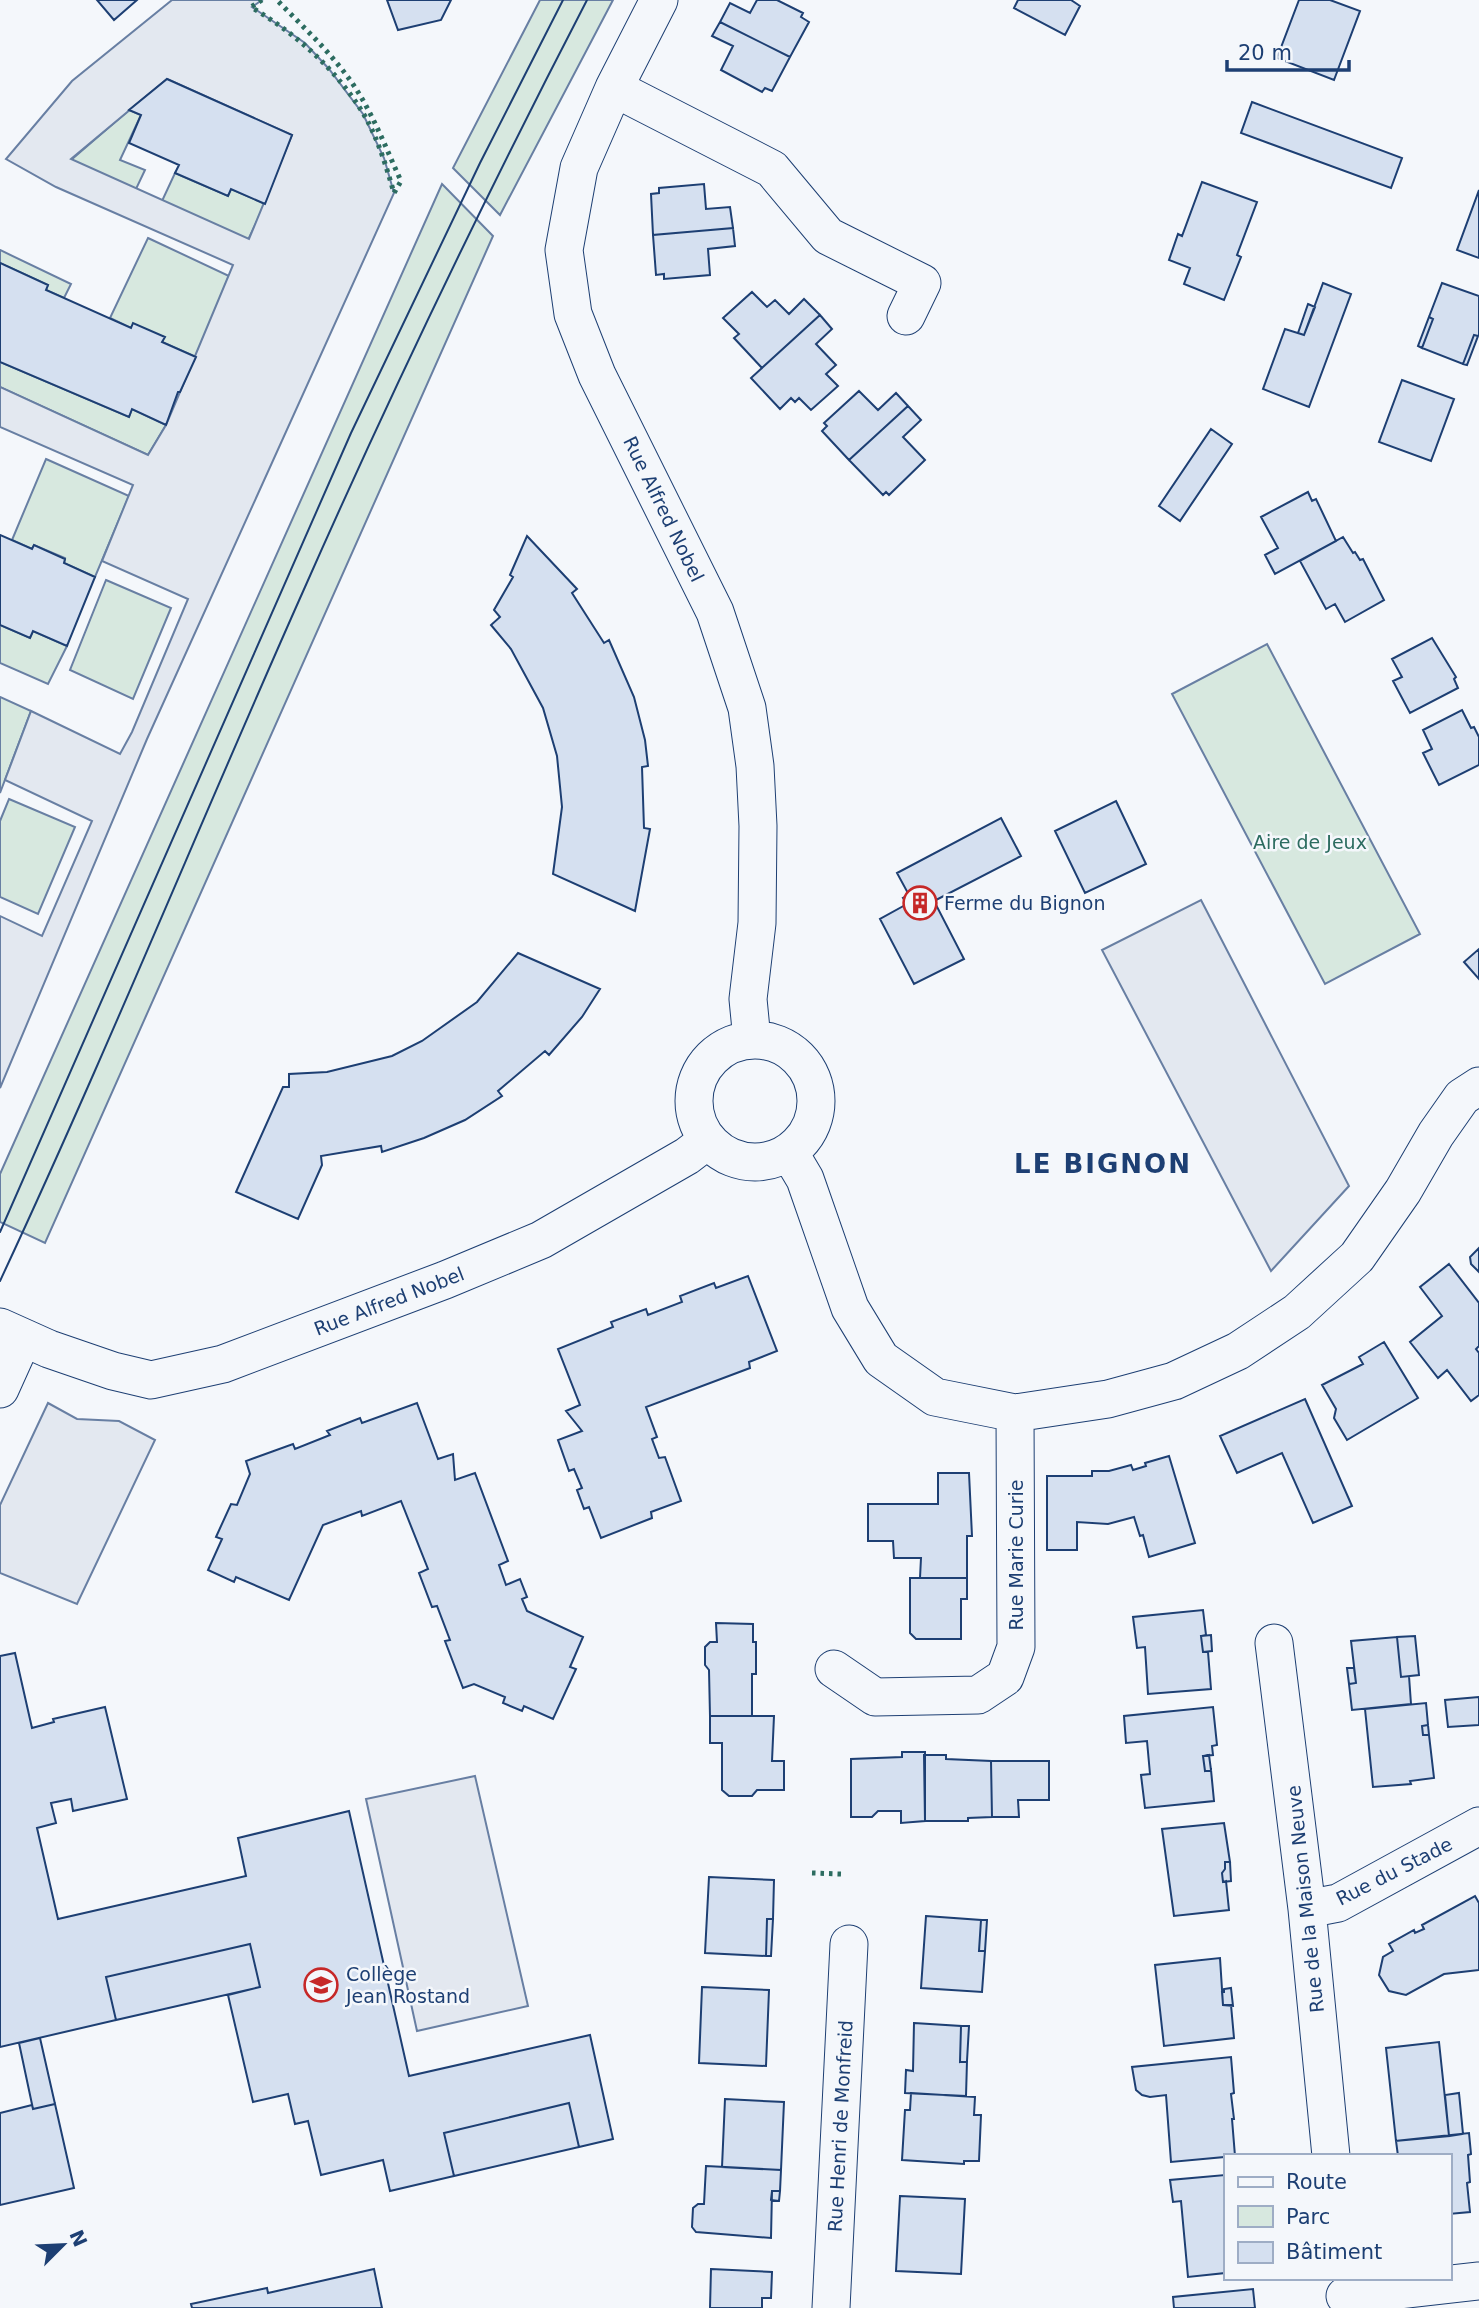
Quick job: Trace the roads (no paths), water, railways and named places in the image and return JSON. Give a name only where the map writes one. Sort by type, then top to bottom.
[{"type":"street","name":"Rue Alfred Nobel","points":[[659,0],[614,88],[579,168],[564,250],[573,314],[597,375],[715,612],[747,708],[755,766],[758,826],[757,923],[748,999],[752,1040]]},
{"type":"street","points":[[614,88],[772,169],[828,236],[929,270],[906,316]]},
{"type":"street","points":[[752,1040],[771,1042],[789,1051],[804,1064],[813,1082],[816,1101],[813,1121],[804,1138],[789,1152],[773,1160],[755,1162],[738,1160],[721,1152],[708,1140],[698,1124],[694,1105],[696,1086],[704,1068],[716,1054],[733,1044],[752,1040]]},
{"type":"street","points":[[789,1152],[804,1179],[850,1308],[881,1359],[935,1397],[1015,1413],[1108,1399],[1174,1381],[1238,1352],[1297,1312],[1356,1257],[1403,1191],[1436,1134],[1462,1097],[1479,1086]]},
{"type":"street","name":"Rue Alfred Nobel","points":[[24,1338],[113,1371],[151,1380],[223,1364],[445,1280],[541,1240],[687,1156],[708,1140]]},
{"type":"street","points":[[0,1389],[24,1338]]},
{"type":"street","name":"Rue Marie Curie","points":[[834,1669],[875,1697],[978,1695],[1005,1677],[1016,1647],[1015,1413]]},
{"type":"street","name":"Rue de la Maison Neuve","points":[[1274,1643],[1307,1909],[1331,2154]]},
{"type":"street","name":"Rue du Stade","points":[[1307,1909],[1338,1903],[1479,1826]]},
{"type":"street","name":"Rue Henri de Monfreid","points":[[831,2308],[849,1944]]},
{"type":"street","points":[[1344,2294],[1479,2281]]},
{"type":"tram line","points":[[0,1232],[351,433],[480,163],[563,0]]},
{"type":"tram line","points":[[0,1281],[372,438],[477,218],[587,0]]},
{"type":"place","name":"Ferme du Bignon","points":[[920,903]]},
{"type":"place","name":"Collège Jean Rostand","points":[[321,1985]]},
{"type":"district","name":"LE BIGNON","points":[[1103,1164]]},
{"type":"park label","name":"Aire de Jeux","points":[[1310,842]]}]
